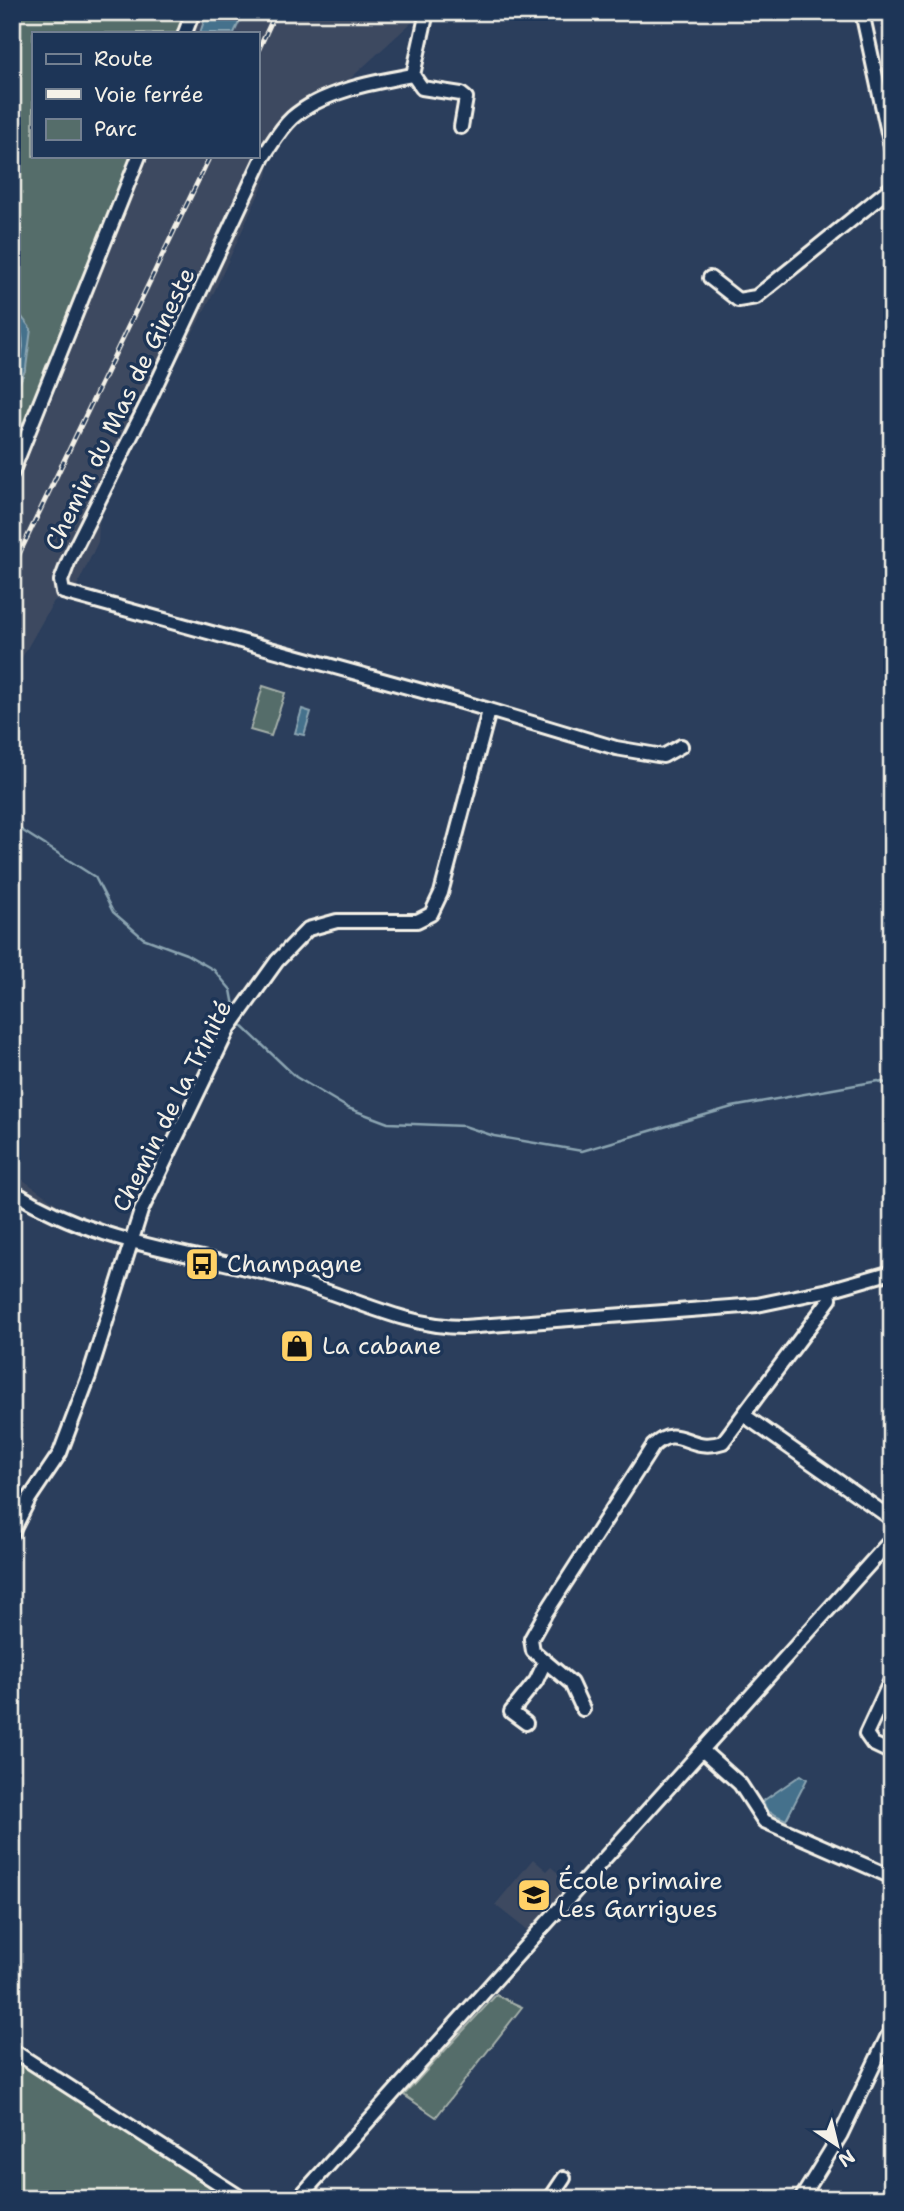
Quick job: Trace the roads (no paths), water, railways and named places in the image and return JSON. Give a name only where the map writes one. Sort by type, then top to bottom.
[{"type":"street","points":[[185,32],[193,12]]},
{"type":"street","points":[[427,12],[413,75],[422,88],[461,94],[466,99],[461,127]]},
{"type":"street","points":[[862,12],[892,151]]},
{"type":"street","name":"Chemin du Mas de Gineste","points":[[413,75],[378,82],[317,102],[293,117],[263,157],[149,400],[69,561],[61,581],[62,592],[489,711]]},
{"type":"street","points":[[12,473],[138,158]]},
{"type":"street","points":[[710,278],[738,300],[756,297],[892,187]]},
{"type":"street","points":[[489,711],[650,754],[663,756],[681,746]]},
{"type":"street","name":"Chemin de la Trinité","points":[[129,1242],[141,1211],[229,1028],[296,939],[321,923],[417,921],[431,915],[441,893],[489,711]]},
{"type":"street","points":[[12,1191],[74,1225],[129,1242],[249,1268],[410,1320],[449,1327],[735,1307],[829,1290],[892,1272]]},
{"type":"street","points":[[12,1533],[29,1499],[60,1453],[89,1376],[129,1242]]},
{"type":"street","points":[[583,1709],[582,1701],[571,1683],[544,1664],[533,1651],[531,1639],[653,1446],[661,1437],[671,1435],[697,1446],[709,1447],[723,1442],[830,1299],[829,1290]]},
{"type":"street","points":[[745,1416],[892,1519]]},
{"type":"street","points":[[298,2199],[892,1539]]},
{"type":"street","points":[[526,1723],[511,1712],[536,1681],[544,1664]]},
{"type":"street","points":[[892,1678],[866,1734],[873,1744],[892,1753]]},
{"type":"street","points":[[702,1750],[740,1784],[764,1821],[892,1877]]},
{"type":"street","points":[[801,2199],[841,2134],[892,2027]]},
{"type":"street","points":[[12,2050],[243,2199]]},
{"type":"street","points":[[550,2199],[564,2178]]},
{"type":"water","points":[[207,12],[244,12],[234,32],[200,32]]},
{"type":"water","points":[[12,304],[31,329],[26,368],[12,399]]},
{"type":"water","points":[[302,709],[311,712],[304,735],[295,733]]},
{"type":"water","points":[[801,1775],[807,1779],[786,1820],[767,1811],[763,1801]]},
{"type":"waterway","points":[[12,824],[95,877],[113,912],[143,938],[186,954],[214,970],[231,990],[235,1011]]},
{"type":"waterway","points":[[237,1021],[296,1077],[348,1108],[388,1123],[464,1126],[494,1136],[582,1151],[732,1107],[878,1081],[892,1085]]},
{"type":"railway","points":[[259,49],[276,12]]},
{"type":"railway","points":[[12,569],[209,158]]},
{"type":"place","name":"Champagne","points":[[202,1264]]},
{"type":"place","name":"La cabane","points":[[297,1346]]},
{"type":"place","name":"École primaire Les Garrigues","points":[[534,1895]]}]
